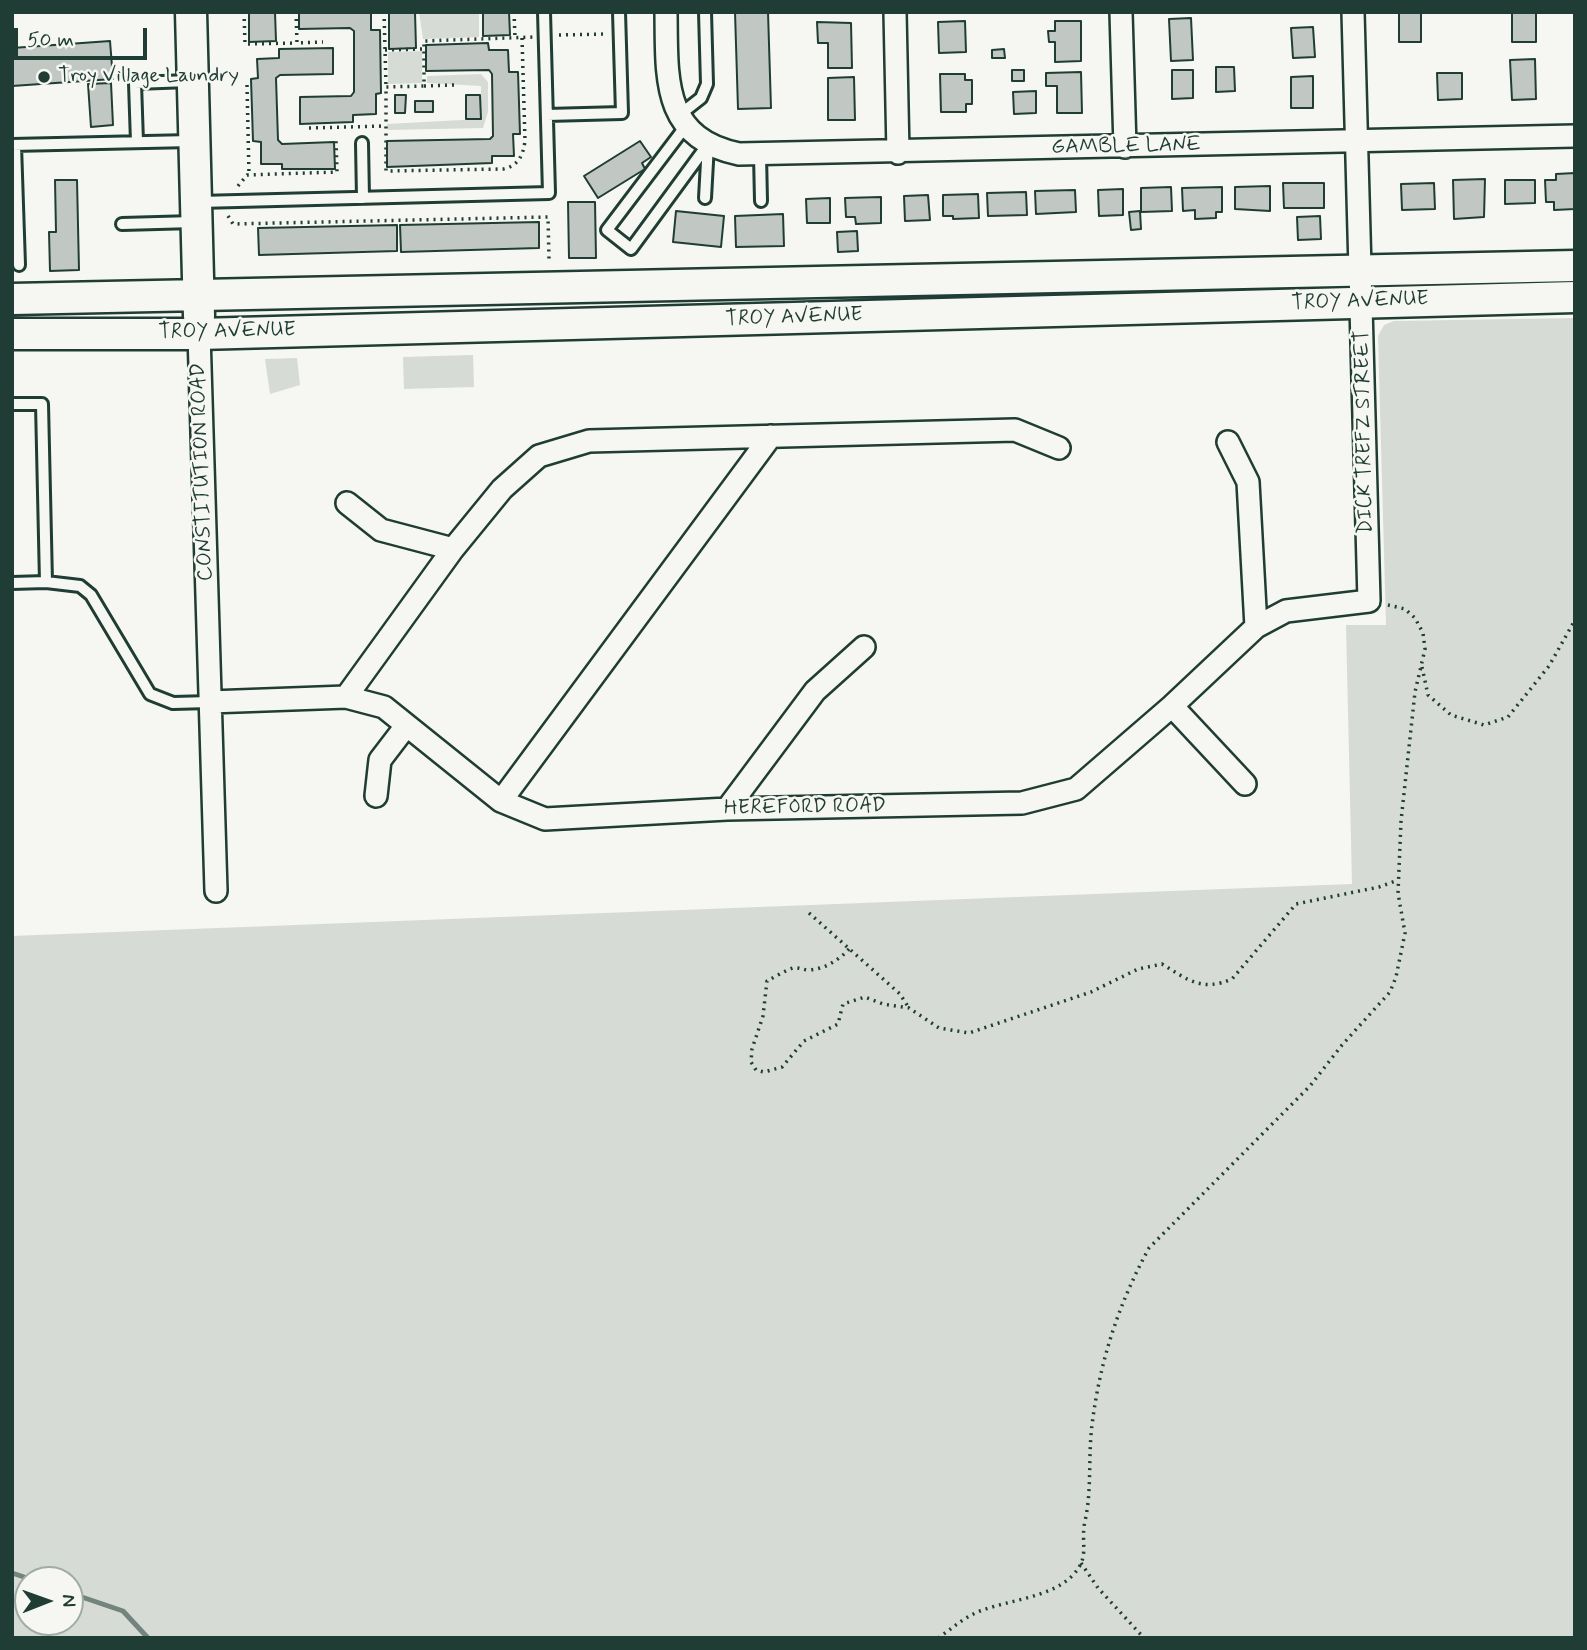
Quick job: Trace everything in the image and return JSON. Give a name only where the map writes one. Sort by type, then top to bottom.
[{"type":"main road","name":"CONSTITUTION ROAD","points":[[191,12],[194,141],[204,212],[199,334]]},
{"type":"main road","name":"TROY AVENUE","points":[[12,299],[1575,266]]},
{"type":"main road","name":"TROY AVENUE","points":[[12,334],[199,334],[1575,296]]},
{"type":"street","points":[[666,12],[670,94],[682,122]]},
{"type":"street","points":[[895,12],[898,153]]},
{"type":"street","points":[[1121,12],[1125,148]]},
{"type":"street","name":"DICK TREFZ STREET","points":[[1353,12],[1369,601]]},
{"type":"street","name":"GAMBLE LANE","points":[[682,122],[708,144],[720,150],[760,155],[1575,136]]},
{"type":"street","name":"CONSTITUTION ROAD","points":[[199,334],[216,891]]},
{"type":"street","points":[[346,697],[453,550],[502,489],[538,456],[589,441],[1015,430],[1059,448]]},
{"type":"street","points":[[501,801],[771,436]]},
{"type":"street","points":[[1228,442],[1248,482],[1256,627]]},
{"type":"street","points":[[347,503],[381,530],[453,550]]},
{"type":"street","name":"HEREFORD ROAD","points":[[210,702],[346,697],[384,707],[501,801],[545,819],[727,809],[1022,803],[1076,789],[1172,706],[1256,627],[1286,611],[1369,601]]},
{"type":"street","points":[[727,809],[816,691],[864,648]]},
{"type":"street","points":[[1172,706],[1245,784]]},
{"type":"street","points":[[376,796],[380,760],[406,726]]},
{"type":"lane","points":[[122,224],[204,212],[363,198],[549,193],[544,12]]},
{"type":"lane","points":[[547,115],[622,113],[619,12]]},
{"type":"lane","points":[[705,12],[707,84],[701,98],[607,229],[631,249],[708,144]]},
{"type":"lane","points":[[137,142],[135,83],[192,81]]},
{"type":"lane","points":[[19,265],[13,145],[194,141]]},
{"type":"lane","points":[[362,143],[363,198]]},
{"type":"lane","points":[[705,198],[708,144]]},
{"type":"lane","points":[[760,155],[761,201]]},
{"type":"lane","points":[[12,404],[42,404],[46,582]]},
{"type":"lane","points":[[12,583],[46,582],[80,586],[91,595],[150,694],[173,703],[210,702]]},
{"type":"path","points":[[244,12],[244,44],[323,43]]},
{"type":"path","points":[[296,12],[297,43]]},
{"type":"path","points":[[384,12],[386,171],[503,169],[516,164],[525,141],[522,38]]},
{"type":"path","points":[[514,12],[515,38]]},
{"type":"path","points":[[424,86],[424,41],[620,34]]},
{"type":"path","points":[[385,50],[424,49]]},
{"type":"path","points":[[229,187],[239,186],[249,175],[247,85]]},
{"type":"path","points":[[386,87],[455,85]]},
{"type":"path","points":[[309,128],[384,126]]},
{"type":"path","points":[[249,175],[337,172],[336,139]]},
{"type":"path","points":[[204,212],[227,215],[233,224],[548,217],[549,258]]},
{"type":"path","points":[[938,1638],[972,1614],[1059,1586],[1081,1563],[1086,1553],[1083,1538],[1090,1490],[1091,1427],[1120,1303],[1149,1248],[1310,1086],[1342,1045],[1391,992],[1404,946],[1398,880],[1401,821],[1425,649],[1423,633],[1415,618],[1405,609],[1369,601]]},
{"type":"path","points":[[1421,665],[1428,695],[1451,715],[1484,725],[1508,717],[1549,666],[1575,620]]},
{"type":"path","points":[[809,913],[900,994],[909,1007],[939,1028],[969,1033],[1091,992],[1138,968],[1162,964],[1192,984],[1218,985],[1232,979],[1296,904],[1379,887],[1398,880]]},
{"type":"path","points":[[849,949],[836,961],[822,967],[808,970],[797,967],[789,969],[767,981],[763,1016],[752,1049],[751,1062],[756,1070],[764,1072],[782,1067],[804,1041],[838,1024],[843,1004],[865,997],[883,1004],[909,1007]]},
{"type":"path","points":[[1081,1563],[1098,1588],[1144,1638]]},
{"type":"shaded area","points":[[419,12],[479,12],[479,37],[423,39]]},
{"type":"shaded area","points":[[422,51],[422,83],[388,84],[388,52]]},
{"type":"shaded area","points":[[481,74],[488,82],[488,112],[483,128],[388,130],[387,124],[481,119],[481,86],[427,83],[427,76]]},
{"type":"shaded area","points":[[1575,318],[1575,1638],[12,1638],[12,936],[1352,884],[1346,625],[1386,625],[1378,336],[1384,325],[1394,321]]},
{"type":"shaded area","points":[[473,355],[474,387],[404,389],[403,357]]},
{"type":"shaded area","points":[[297,358],[300,385],[270,394],[265,359]]},
{"type":"building","points":[[249,12],[275,12],[276,41],[249,42]]},
{"type":"building","points":[[299,12],[371,12],[371,30],[380,30],[381,93],[376,94],[376,114],[353,115],[353,122],[300,124],[300,97],[351,96],[354,92],[354,31],[350,28],[299,29]]},
{"type":"building","points":[[389,12],[415,12],[416,48],[389,49]]},
{"type":"building","points":[[483,12],[509,12],[510,35],[483,36]]},
{"type":"building","points":[[735,12],[768,12],[771,108],[738,109]]},
{"type":"building","points":[[1512,12],[1536,12],[1536,42],[1512,42]]},
{"type":"building","points":[[1399,13],[1421,13],[1421,42],[1399,42]]},
{"type":"building","points":[[1191,18],[1193,60],[1171,61],[1169,19]]},
{"type":"building","points":[[965,21],[966,52],[939,53],[938,22]]},
{"type":"building","points":[[1055,21],[1081,21],[1081,61],[1055,62],[1055,42],[1049,42],[1048,31],[1055,31]]},
{"type":"building","points":[[817,22],[851,23],[852,68],[828,68],[828,43],[818,43]]},
{"type":"building","points":[[1313,27],[1315,57],[1293,58],[1291,28]]},
{"type":"building","points":[[110,41],[113,79],[12,86],[12,48]]},
{"type":"building","points":[[488,43],[489,50],[508,50],[509,72],[518,72],[520,134],[513,134],[514,156],[492,156],[492,163],[387,167],[387,141],[490,139],[493,136],[492,74],[489,70],[426,71],[426,45]]},
{"type":"building","points":[[333,48],[333,74],[280,75],[276,78],[278,140],[282,144],[334,142],[335,169],[282,169],[282,164],[261,164],[261,142],[253,141],[251,79],[258,78],[257,59],[279,58],[279,49]]},
{"type":"building","points":[[1004,49],[1005,58],[992,58],[992,50]]},
{"type":"building","points":[[1535,59],[1536,99],[1512,100],[1510,60]]},
{"type":"building","points":[[1216,67],[1234,67],[1235,91],[1216,92]]},
{"type":"building","points":[[1012,70],[1024,70],[1024,81],[1012,81]]},
{"type":"building","points":[[1172,70],[1193,70],[1193,98],[1172,99]]},
{"type":"building","points":[[1081,72],[1082,113],[1057,113],[1057,86],[1046,86],[1046,73]]},
{"type":"building","points":[[1437,73],[1462,73],[1462,99],[1438,100]]},
{"type":"building","points":[[940,74],[965,74],[965,80],[972,80],[972,104],[966,104],[966,112],[941,112]]},
{"type":"building","points":[[1313,76],[1313,108],[1291,108],[1291,77]]},
{"type":"building","points":[[854,77],[855,120],[828,120],[828,78]]},
{"type":"building","points":[[111,83],[113,125],[91,127],[88,84]]},
{"type":"building","points":[[1036,91],[1036,113],[1014,114],[1013,92]]},
{"type":"building","points":[[395,95],[406,95],[405,113],[395,113]]},
{"type":"building","points":[[466,95],[480,95],[481,119],[466,119]]},
{"type":"building","points":[[415,101],[433,101],[433,112],[415,112]]},
{"type":"building","points":[[640,141],[651,157],[642,163],[645,169],[598,198],[584,176]]},
{"type":"building","points":[[1575,173],[1575,209],[1554,210],[1554,202],[1546,202],[1545,180],[1556,180],[1556,174]]},
{"type":"building","points":[[1485,179],[1484,217],[1454,219],[1453,180]]},
{"type":"building","points":[[55,180],[77,180],[79,270],[50,271],[49,232],[56,232]]},
{"type":"building","points":[[1505,180],[1535,180],[1535,203],[1505,204]]},
{"type":"building","points":[[1283,183],[1324,183],[1324,208],[1284,208]]},
{"type":"building","points":[[1434,183],[1435,209],[1402,210],[1401,184]]},
{"type":"building","points":[[1270,186],[1270,211],[1235,209],[1235,187]]},
{"type":"building","points":[[1171,187],[1172,211],[1141,212],[1141,188]]},
{"type":"building","points":[[1222,187],[1222,212],[1216,212],[1216,218],[1195,219],[1195,210],[1183,211],[1182,188]]},
{"type":"building","points":[[1123,189],[1123,215],[1099,216],[1098,190]]},
{"type":"building","points":[[1075,190],[1076,212],[1036,214],[1035,191]]},
{"type":"building","points":[[1026,192],[1027,215],[988,216],[987,193]]},
{"type":"building","points":[[978,194],[979,218],[953,219],[953,216],[943,216],[943,195]]},
{"type":"building","points":[[928,195],[930,220],[905,221],[904,196]]},
{"type":"building","points":[[881,197],[881,223],[856,224],[855,217],[846,217],[845,198]]},
{"type":"building","points":[[830,198],[830,223],[807,223],[806,199]]},
{"type":"building","points":[[568,202],[595,202],[596,258],[569,258]]},
{"type":"building","points":[[676,211],[724,216],[721,247],[673,242]]},
{"type":"building","points":[[1140,211],[1141,229],[1131,230],[1129,212]]},
{"type":"building","points":[[783,214],[784,246],[736,247],[735,216]]},
{"type":"building","points":[[1320,216],[1321,239],[1298,240],[1297,217]]},
{"type":"building","points":[[539,222],[539,248],[401,252],[400,225]]},
{"type":"building","points":[[397,225],[397,251],[259,255],[258,228]]},
{"type":"building","points":[[857,231],[858,251],[838,252],[837,232]]},
{"type":"waterway","points":[[84,1598],[123,1611],[148,1638]]},
{"type":"place","name":"Troy Village Laundry","points":[[44,77]]}]
